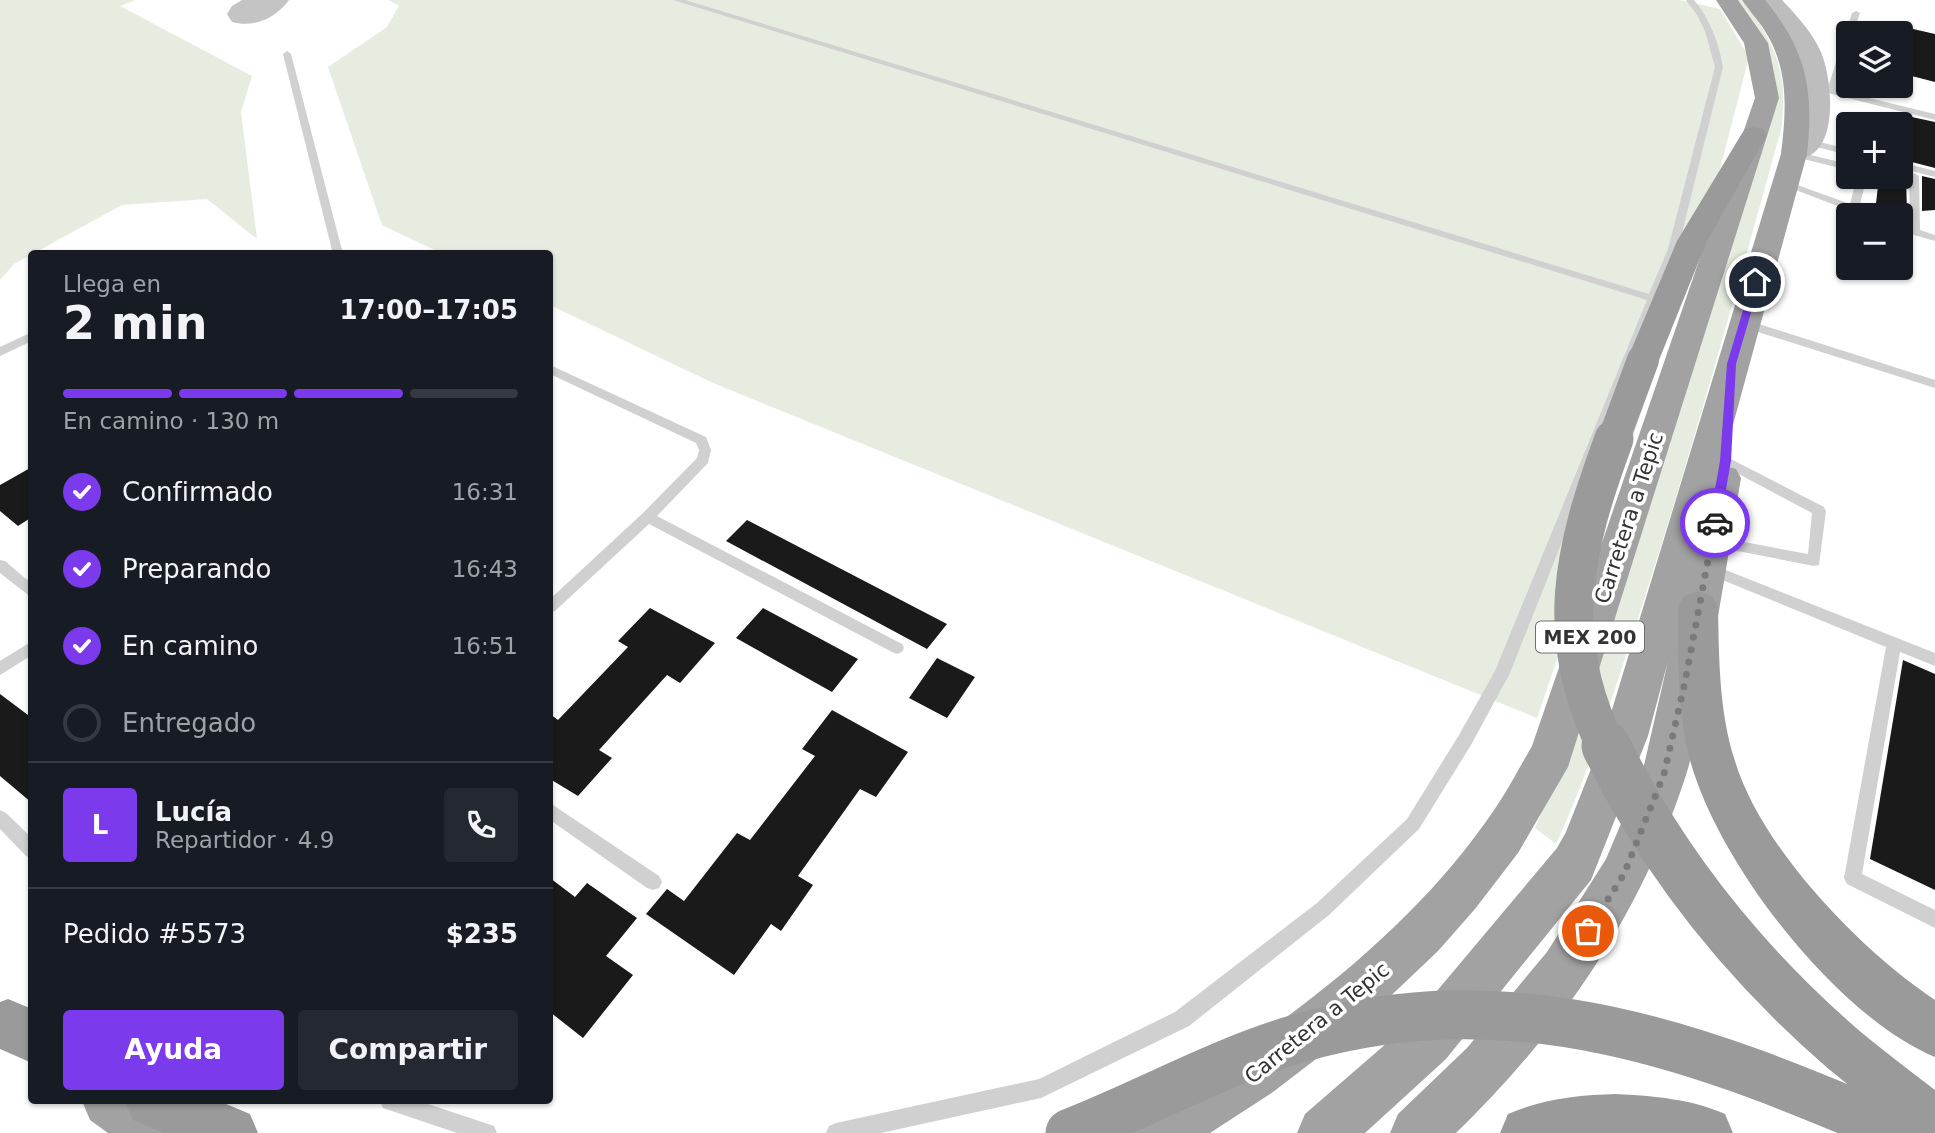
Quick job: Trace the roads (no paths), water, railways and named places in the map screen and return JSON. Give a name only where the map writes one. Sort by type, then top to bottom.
[{"type":"highway","name":"Carretera a Tepic","points":[[1160,1133],[1236,1088],[1351,1001],[1421,937],[1496,847],[1552,753],[1767,98],[1756,43],[1727,0]]},
{"type":"highway","name":"MEX 200","points":[[1324,1133],[1428,1041],[1574,864],[1626,736],[1743,323],[1815,87],[1793,60],[1772,22],[1753,0]]},
{"type":"highway","points":[[1754,135],[1692,241],[1643,360],[1609,453],[1576,568],[1572,613],[1576,663],[1591,717],[1629,794],[1676,871],[1739,948],[1833,1040],[1935,1121]]},
{"type":"highway","points":[[1417,1133],[1486,1067],[1565,970],[1624,874],[1664,774],[1685,682],[1726,461],[1732,364]]},
{"type":"highway","points":[[1705,572],[1699,681],[1718,779],[1738,825],[1789,897],[1835,947],[1876,987],[1935,1031]]},
{"type":"highway","points":[[1070,1133],[1266,1048],[1339,1029],[1406,1016],[1491,1015],[1578,1023],[1669,1045],[1769,1079],[1900,1133]]},
{"type":"highway","points":[[113,1104],[153,1133]]},
{"type":"highway","points":[[159,1104],[231,1133]]},
{"type":"highway","points":[[1527,1133],[1561,1125],[1604,1120],[1650,1123],[1706,1133]]},
{"type":"main road","points":[[1770,0],[1785,16],[1806,47],[1811,57],[1815,87]]},
{"type":"lane","points":[[677,0],[1651,298]]},
{"type":"lane","points":[[836,1133],[1041,1088],[1182,1019],[1323,909],[1413,824],[1465,740],[1502,673],[1673,249],[1719,67],[1713,38],[1703,17],[1690,0]]},
{"type":"lane","points":[[1853,21],[1856,13]]},
{"type":"lane","points":[[288,54],[337,250]]},
{"type":"lane","points":[[1836,55],[1815,87],[1935,117]]},
{"type":"lane","points":[[1796,154],[1836,152]]},
{"type":"lane","points":[[1796,154],[1836,164]]},
{"type":"lane","points":[[1796,154],[1848,203]]},
{"type":"lane","points":[[1913,169],[1935,174]]},
{"type":"lane","points":[[1916,233],[1914,176],[1935,183]]},
{"type":"lane","points":[[1913,232],[1935,238]]},
{"type":"lane","points":[[1743,323],[1935,383]]},
{"type":"lane","points":[[0,352],[28,338]]},
{"type":"lane","points":[[553,370],[702,440],[705,450],[703,460],[648,517],[553,604]]},
{"type":"lane","points":[[1705,572],[1814,561],[1819,510],[1726,461]]},
{"type":"lane","points":[[648,517],[897,648]]},
{"type":"lane","points":[[0,565],[28,590]]},
{"type":"lane","points":[[1705,572],[1935,660]]},
{"type":"lane","points":[[1894,644],[1853,878],[1935,919]]},
{"type":"lane","points":[[0,669],[28,650]]},
{"type":"lane","points":[[553,813],[653,882]]},
{"type":"lane","points":[[0,818],[28,846]]},
{"type":"lane","points":[[399,1104],[487,1133]]}]
